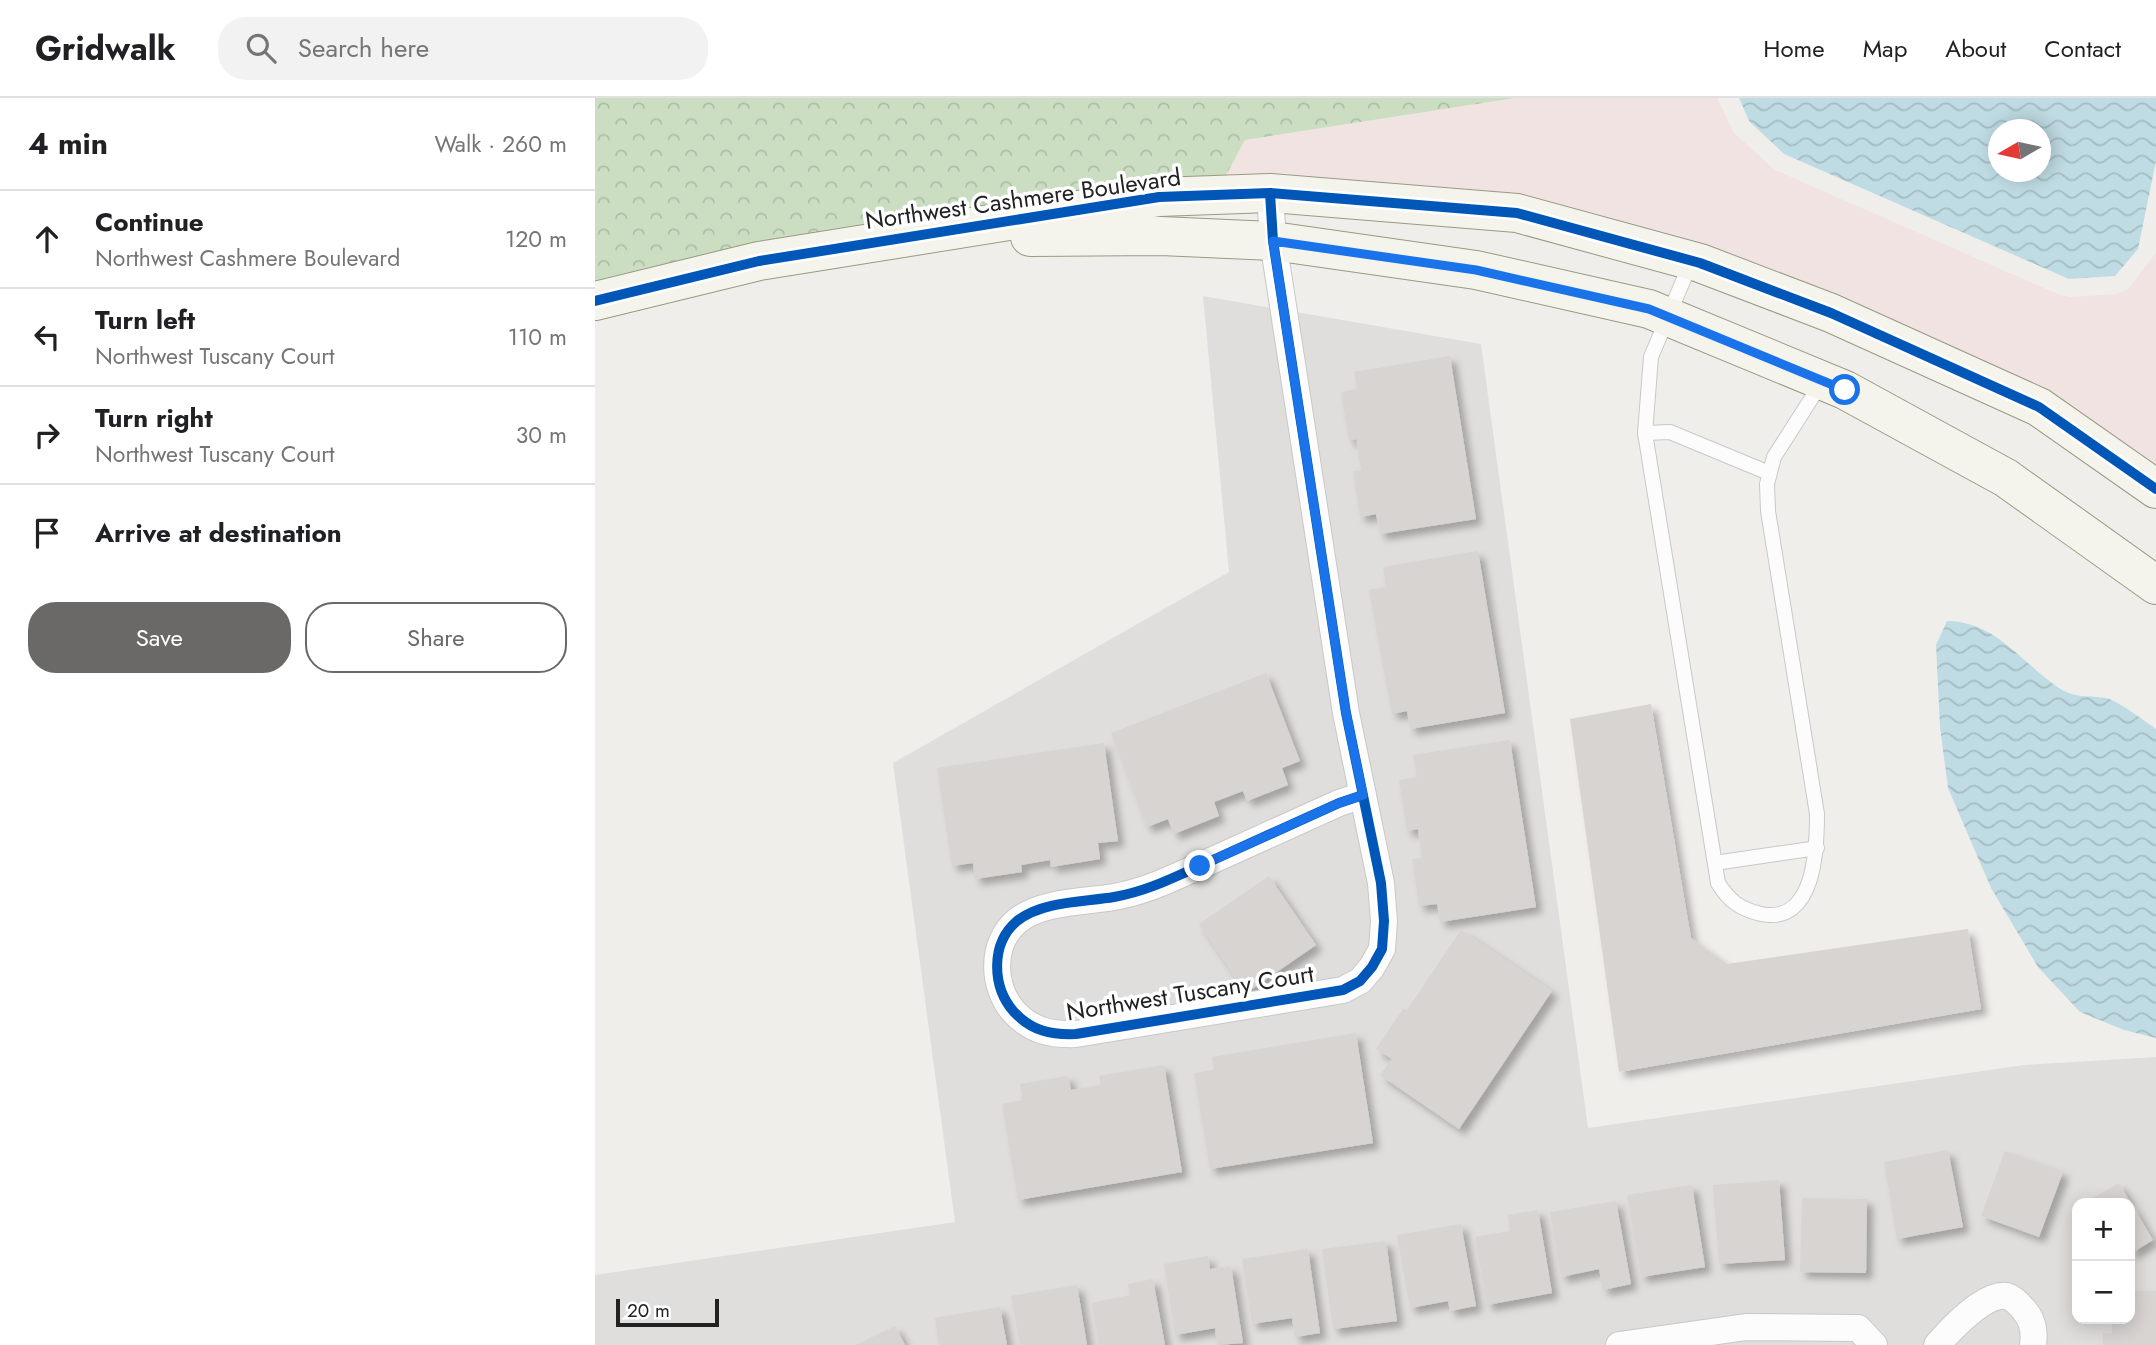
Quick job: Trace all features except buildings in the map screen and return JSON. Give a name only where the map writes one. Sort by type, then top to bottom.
[{"type":"street","name":"Northwest Cashmere Boulevard","points":[[595,302],[759,261],[1159,197],[1270,193],[1517,213],[1691,261],[1831,313],[2039,407],[2156,489]]},
{"type":"street","name":"Northwest Tuscany Court","points":[[1270,193],[1273,241],[1346,713],[1363,795],[1381,883],[1384,921],[1382,949],[1360,981],[1343,990],[1076,1034],[1052,1035],[1033,1028],[1016,1014],[1004,999],[997,978],[998,956],[1004,936],[1018,921],[1041,909],[1150,889],[1339,803],[1363,795]]},
{"type":"street","name":"Northwest Cashmere Boulevard","points":[[907,236],[949,242],[1041,236],[1161,236],[1273,241],[1476,270],[1649,309],[1845,390],[2006,478],[2156,585]]},
{"type":"street","points":[[1937,1345],[1951,1329],[1988,1299],[2007,1296],[2030,1316],[2035,1333],[2033,1345]]},
{"type":"street","points":[[1619,1345],[1746,1327],[1858,1328],[1874,1345]]},
{"type":"lane","points":[[1691,261],[1651,357],[1644,433],[1718,883],[1727,898],[1748,911],[1768,915],[1787,911],[1800,902],[1814,865],[1817,814],[1768,511],[1767,484],[1774,457],[1823,381]]},
{"type":"lane","points":[[1644,433],[1670,432],[1769,473]]},
{"type":"lane","points":[[1715,863],[1817,848]]},
{"type":"shaded area","points":[[1515,98],[1717,98],[1734,133],[1775,170],[2060,295],[2070,297],[2116,294],[2127,290],[2156,253],[2156,466],[1839,296],[1288,176],[1288,173],[1225,177],[1245,140]]},
{"type":"shaded area","points":[[1203,296],[1481,344],[1588,1128],[2024,1065],[2156,1057],[2156,1345],[595,1345],[595,1275],[955,1222],[893,763],[1229,572]]},
{"type":"green space","points":[[595,98],[1515,98],[1245,140],[1225,177],[1157,180],[754,243],[595,283]]},
{"type":"water","points":[[1739,98],[2156,98],[2156,161],[2138,249],[2115,276],[2069,279],[1784,154],[1749,121]]},
{"type":"water","points":[[1947,621],[1980,628],[2007,645],[2059,688],[2077,695],[2111,700],[2156,729],[2156,1038],[2124,1030],[2080,1012],[2038,967],[1991,888],[1948,788],[1940,727],[1936,645]]},
{"type":"cycle path","points":[[1270,193],[1273,241],[1346,713],[1381,883],[1384,921],[1382,949],[1360,981],[1343,990],[1076,1034],[1058,1034],[1035,1028],[1014,1012],[1007,1002],[998,978],[998,953],[1008,930],[1027,914],[1051,906],[1114,897],[1152,886],[1339,803],[1363,795]]},
{"type":"cycle path","points":[[595,301],[759,261],[1159,197],[1270,193],[1517,213],[1700,263],[1831,313],[2039,407],[2156,489]]},
{"type":"route","points":[[1200,866],[1339,803],[1363,795],[1346,713],[1273,241],[1476,270],[1649,309],[1845,390]]}]
